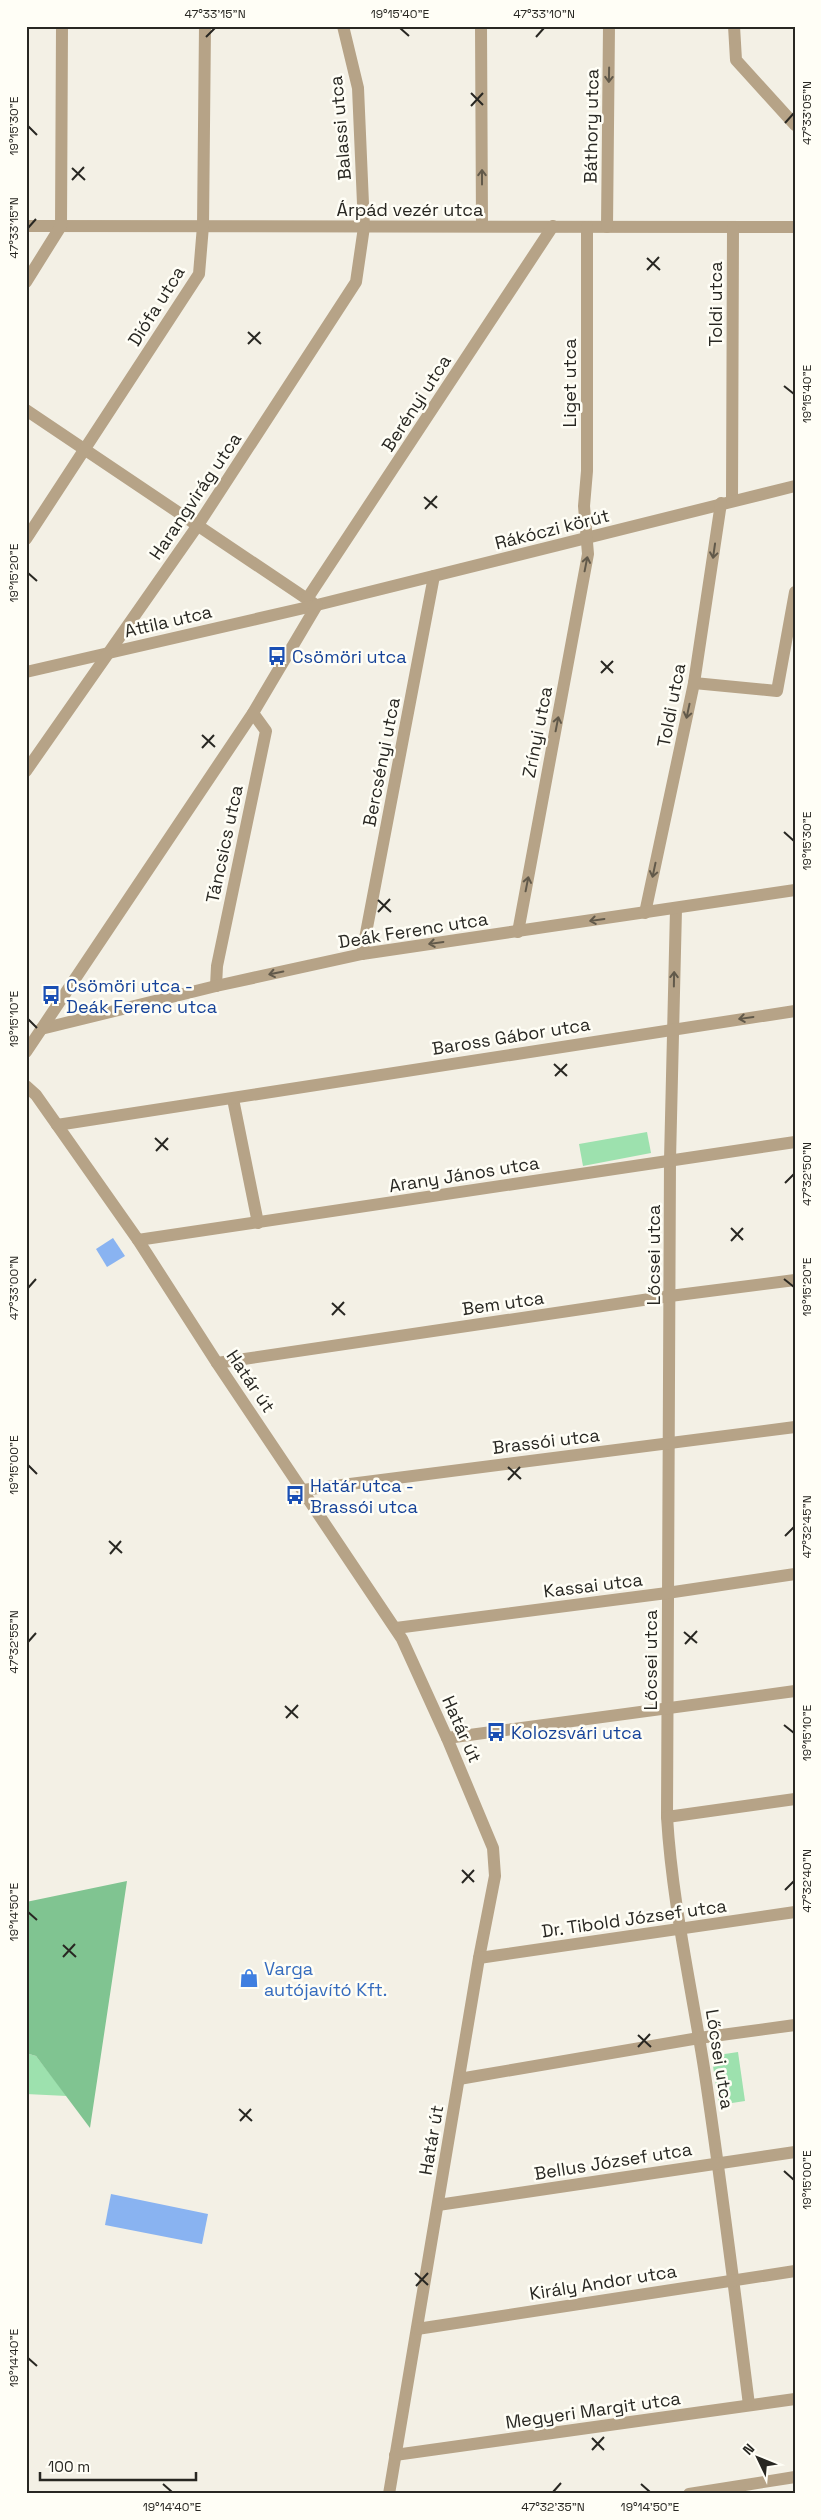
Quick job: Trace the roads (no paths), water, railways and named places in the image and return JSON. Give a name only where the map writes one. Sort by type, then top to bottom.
[{"type":"street","points":[[26,282],[62,226],[62,26]]},
{"type":"street","name":"Diófa utca","points":[[26,539],[198,274],[203,226],[205,26]]},
{"type":"street","name":"Balassi utca","points":[[343,26],[358,88],[364,227]]},
{"type":"street","points":[[481,26],[482,226]]},
{"type":"street","name":"Báthory utca","points":[[607,227],[609,26]]},
{"type":"street","points":[[734,26],[736,60],[795,125]]},
{"type":"street","name":"Árpád vezér utca","points":[[26,226],[795,228]]},
{"type":"street","name":"Berényi utca","points":[[312,602],[553,226]]},
{"type":"street","name":"Harangvirág utca","points":[[26,771],[198,525],[356,282],[364,227]]},
{"type":"street","name":"Liget utca","points":[[587,227],[587,471],[584,506],[587,538]]},
{"type":"street","name":"Toldi utca","points":[[645,913],[694,682],[726,502],[733,228]]},
{"type":"street","points":[[26,410],[86,448],[312,602],[253,713],[26,1052]]},
{"type":"street","name":"Rákóczi körút","points":[[312,602],[434,576],[795,486]]},
{"type":"street","name":"Zrínyi utca","points":[[518,932],[588,554],[587,538]]},
{"type":"street","name":"Bercsényi utca","points":[[362,954],[434,576]]},
{"type":"street","points":[[694,682],[777,691],[791,633],[795,592]]},
{"type":"street","name":"Attila utca","points":[[26,672],[312,602]]},
{"type":"street","name":"Táncsics utca","points":[[216,986],[217,966],[266,731],[253,713]]},
{"type":"street","name":"Deák Ferenc utca","points":[[42,1029],[216,986],[362,954],[795,890]]},
{"type":"street","name":"Lőcsei utca","points":[[676,908],[670,1160],[667,1817],[669,1850],[718,2163],[749,2406]]},
{"type":"street","name":"Baross Gábor utca","points":[[58,1125],[233,1099],[673,1028],[795,1011]]},
{"type":"street","name":"Határ út","points":[[26,1086],[36,1095],[58,1125],[138,1240],[217,1363],[396,1628],[447,1738],[494,1854],[495,1876],[491,1902],[479,1958],[389,2494]]},
{"type":"street","points":[[233,1099],[258,1223]]},
{"type":"street","name":"Arany János utca","points":[[138,1240],[795,1142]]},
{"type":"street","name":"Bem utca","points":[[217,1363],[670,1296],[795,1280]]},
{"type":"street","name":"Brassói utca","points":[[303,1490],[795,1427]]},
{"type":"street","name":"Kassai utca","points":[[396,1628],[667,1593],[795,1574]]},
{"type":"street","points":[[447,1738],[795,1691]]},
{"type":"street","points":[[667,1817],[795,1799]]},
{"type":"street","name":"Dr. Tibold József utca","points":[[479,1958],[795,1912]]},
{"type":"street","points":[[459,2079],[699,2038],[795,2025]]},
{"type":"street","name":"Bellus József utca","points":[[438,2205],[795,2152]]},
{"type":"street","name":"Király Andor utca","points":[[417,2329],[795,2271]]},
{"type":"street","name":"Megyeri Margit utca","points":[[395,2455],[795,2399]]},
{"type":"street","points":[[689,2494],[795,2478]]},
{"type":"water","points":[[113,1238],[125,1256],[107,1267],[96,1249]]},
{"type":"water","points":[[111,2194],[208,2214],[202,2244],[105,2225]]},
{"type":"place","name":"Csömöri utca","points":[[277,656]]},
{"type":"place","name":"Csömöri utca - Deák Ferenc utca","points":[[51,995]]},
{"type":"place","name":"Határ utca - Brassói utca","points":[[295,1495]]},
{"type":"place","name":"Kolozsvári utca","points":[[496,1732]]},
{"type":"place","name":"Varga autójavító Kft.","points":[[249,1978]]}]
